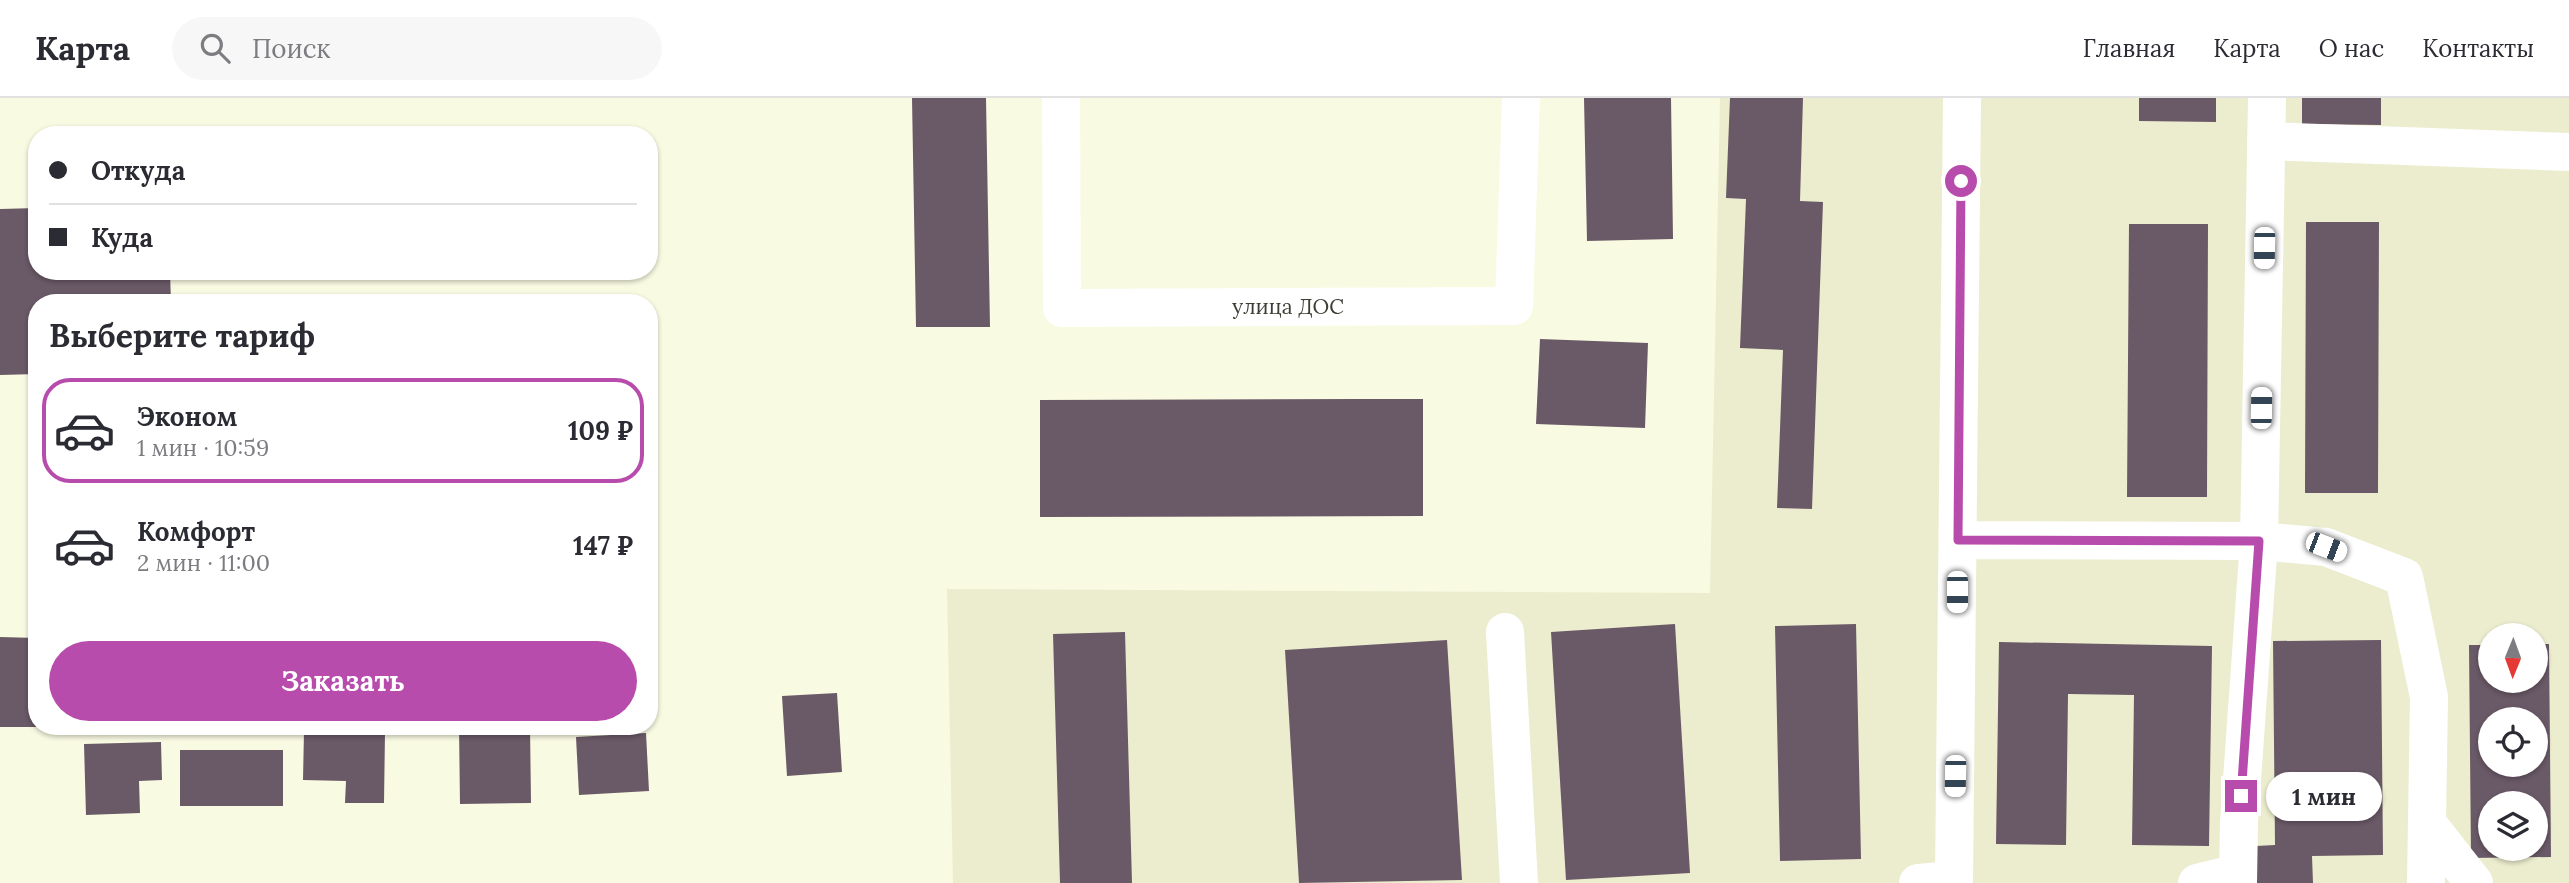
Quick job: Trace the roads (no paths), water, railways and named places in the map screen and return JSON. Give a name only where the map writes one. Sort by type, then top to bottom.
[{"type":"lane","name":"улица ДОС","points":[[1061,98],[1062,308],[1514,306],[1521,98]]},
{"type":"lane","points":[[1951,882],[1958,540],[1962,98]]},
{"type":"lane","points":[[2197,883],[2238,878],[2259,541],[2267,98]]},
{"type":"lane","points":[[2266,141],[2569,152]]},
{"type":"lane","points":[[1958,540],[2259,541],[2326,547],[2404,577],[2428,697],[2426,883]]},
{"type":"lane","points":[[1505,632],[1519,883]]},
{"type":"lane","points":[[2427,824],[2474,883]]}]
